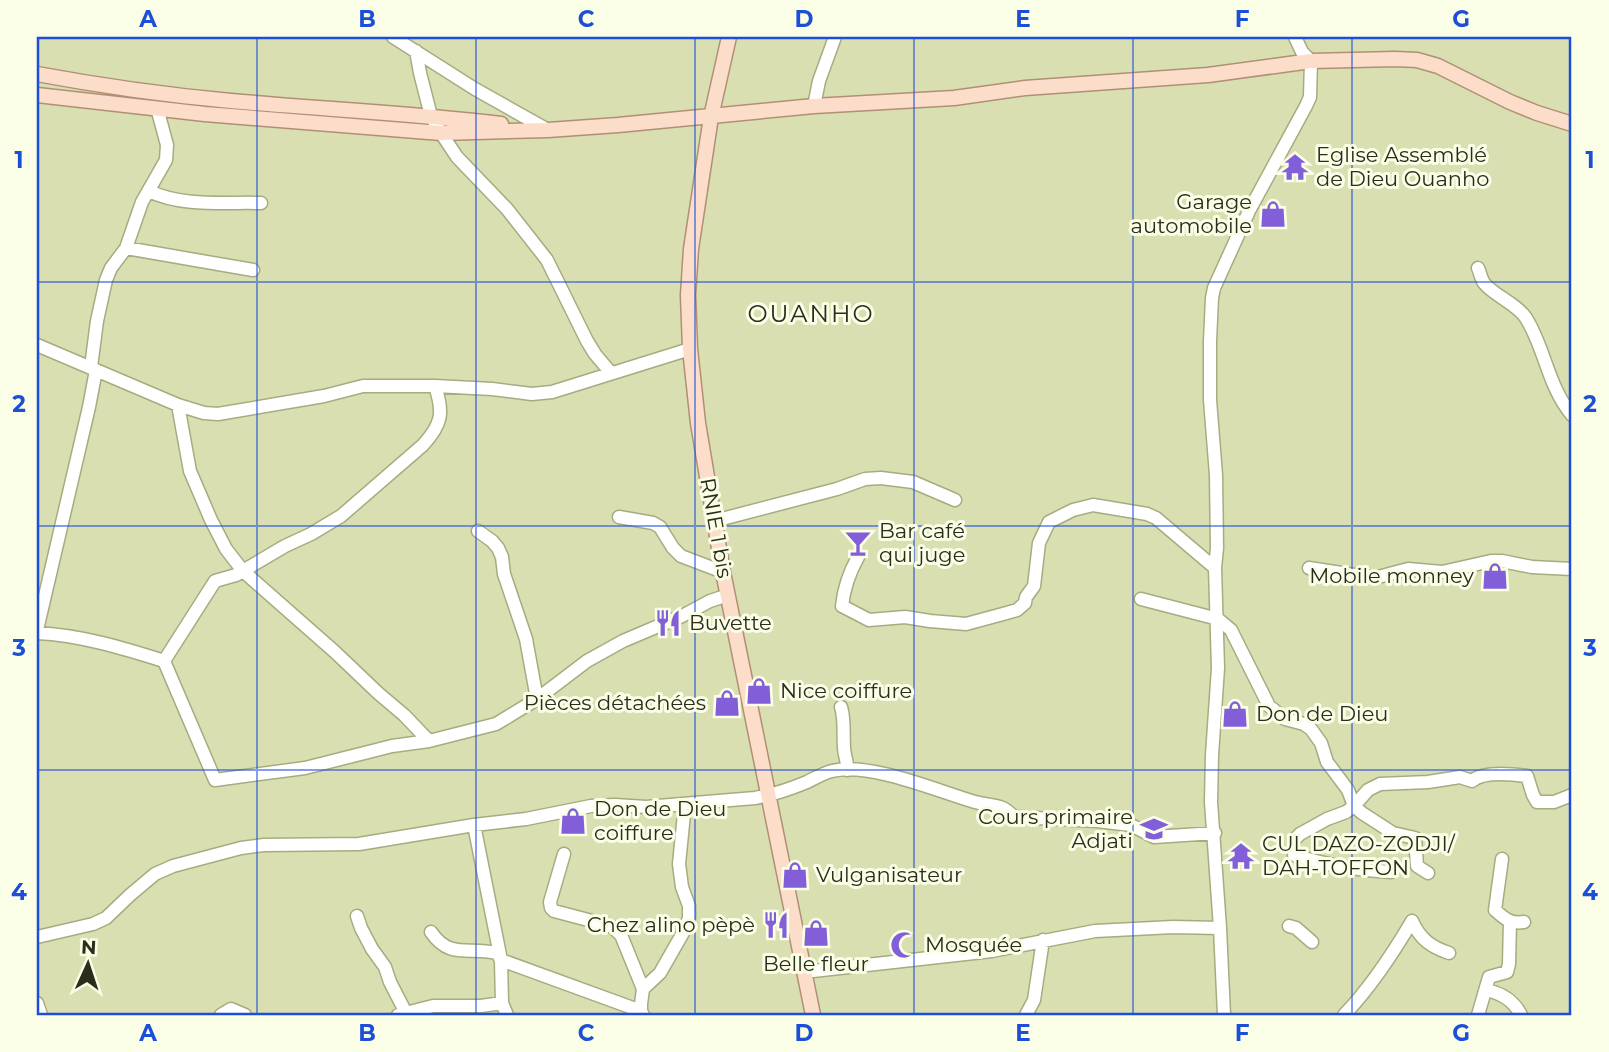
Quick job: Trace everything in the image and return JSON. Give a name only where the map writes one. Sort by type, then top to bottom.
[{"type":"main road","name":"RNIE 1 bis","points":[[729,37],[711,117],[691,249],[688,295],[690,349],[698,423],[723,572],[813,1015]]},
{"type":"main road","points":[[37,95],[205,114],[442,133],[548,130],[814,106],[954,98],[1025,88],[1208,75],[1311,61],[1395,58],[1438,66],[1537,113],[1572,124]]},
{"type":"main road","points":[[37,74],[205,98],[431,116],[548,130]]},
{"type":"street","points":[[393,37],[475,89],[548,130]]},
{"type":"street","points":[[814,106],[819,81],[835,37]]},
{"type":"street","points":[[1224,1015],[1211,802],[1218,668],[1216,487],[1210,388],[1212,298],[1249,211],[1310,97],[1311,61],[1302,52],[1295,37]]},
{"type":"street","points":[[416,51],[431,116],[457,157],[508,209],[547,260],[587,341],[611,373]]},
{"type":"street","points":[[130,89],[132,106]]},
{"type":"street","points":[[205,98],[205,114]]},
{"type":"street","points":[[158,108],[167,154],[160,173],[142,202],[126,248],[111,268],[106,280],[99,312],[86,420],[37,631],[129,650],[164,661],[215,780],[305,768],[496,724],[537,699],[587,661],[710,601],[728,596]]},
{"type":"street","points":[[149,191],[185,201],[261,203]]},
{"type":"street","points":[[126,248],[253,270]]},
{"type":"street","points":[[1478,268],[1484,283],[1524,315],[1538,341],[1563,405],[1572,415]]},
{"type":"street","points":[[37,347],[94,368],[178,405],[218,414],[324,396],[363,386],[435,386],[532,394],[552,392],[690,349]]},
{"type":"street","points":[[164,661],[215,581],[236,575],[341,516],[423,445],[433,433],[439,419],[441,404],[435,386]]},
{"type":"street","points":[[178,405],[190,471],[226,549],[243,571],[404,715],[429,741]]},
{"type":"street","points":[[714,521],[837,489],[865,479],[912,482],[955,500]]},
{"type":"street","points":[[858,556],[844,588],[842,606],[869,620],[905,617],[952,624],[966,624],[1017,610],[1025,603],[1034,586],[1039,543],[1049,523],[1073,510],[1093,505],[1156,518],[1215,568]]},
{"type":"street","points":[[620,517],[653,523],[660,527],[681,556],[723,572]]},
{"type":"street","points":[[478,531],[492,541],[502,557],[504,574],[526,639],[537,699]]},
{"type":"street","points":[[1309,568],[1367,577],[1378,577],[1408,569],[1441,572],[1491,561],[1572,569]]},
{"type":"street","points":[[1141,599],[1218,619],[1231,630],[1269,706],[1285,719],[1304,724],[1311,729],[1321,743],[1327,762],[1348,790],[1354,806],[1393,833],[1415,838],[1417,866],[1428,873]]},
{"type":"street","points":[[841,707],[847,770]]},
{"type":"street","points":[[37,937],[93,924],[106,918],[155,874],[173,866],[241,848],[264,845],[359,844],[474,824],[526,819],[591,806],[646,807],[768,796],[832,771],[891,775],[978,803],[999,806],[1007,809],[1014,817],[1131,825],[1154,837],[1214,834]]},
{"type":"street","points":[[1295,839],[1327,819],[1346,812],[1368,790],[1380,784],[1428,782],[1460,777],[1472,782],[1476,777],[1501,773],[1527,776],[1532,795],[1537,802],[1555,802],[1572,795]]},
{"type":"street","points":[[643,989],[660,973],[688,924],[690,912],[682,887],[679,864],[685,804]]},
{"type":"street","points":[[357,916],[361,928],[385,967],[402,1014],[433,1006],[505,1009],[501,960],[474,824]]},
{"type":"street","points":[[431,932],[439,944],[455,950],[497,953],[501,960],[642,1013],[643,989],[621,935],[611,926],[551,908],[550,902],[564,854]]},
{"type":"street","points":[[1293,855],[1350,868],[1391,872]]},
{"type":"street","points":[[1502,859],[1495,910],[1514,923],[1524,922]]},
{"type":"street","points":[[1344,1015],[1385,965],[1412,921],[1423,940],[1449,953]]},
{"type":"street","points":[[1478,1015],[1489,977],[1507,972],[1510,921]]},
{"type":"street","points":[[1289,926],[1296,928],[1311,942]]},
{"type":"street","points":[[804,972],[992,951],[1095,931],[1173,927],[1220,928]]},
{"type":"street","points":[[1026,1015],[1034,1000],[1043,940]]},
{"type":"street","points":[[1486,990],[1498,992],[1514,1004],[1521,1015]]},
{"type":"street","points":[[37,1003],[41,1015]]},
{"type":"street","points":[[220,1015],[232,1009],[245,1015]]},
{"type":"place","name":"Eglise Assemblé de Dieu Ouanho","points":[[1295,167]]},
{"type":"place","name":"Garage automobile","points":[[1273,214]]},
{"type":"place","name":"Bar café qui juge","points":[[858,543]]},
{"type":"place","name":"Mobile monney","points":[[1495,576]]},
{"type":"place","name":"Buvette","points":[[668,623]]},
{"type":"place","name":"Nice coiffure","points":[[759,691]]},
{"type":"place","name":"Pièces détachées","points":[[727,703]]},
{"type":"place","name":"Don de Dieu","points":[[1235,714]]},
{"type":"place","name":"Don de Dieu coiffure","points":[[573,821]]},
{"type":"place","name":"Cours primaire Adjati","points":[[1154,829]]},
{"type":"place","name":"CUL DAZO-ZODJI/ DAH-TOFFON","points":[[1241,856]]},
{"type":"place","name":"Vulganisateur","points":[[795,875]]},
{"type":"place","name":"Chez alino pèpè","points":[[776,925]]},
{"type":"place","name":"Belle fleur","points":[[816,933]]},
{"type":"place","name":"Mosquée","points":[[904,945]]},
{"type":"district","name":"OUANHO","points":[[811,314]]}]
